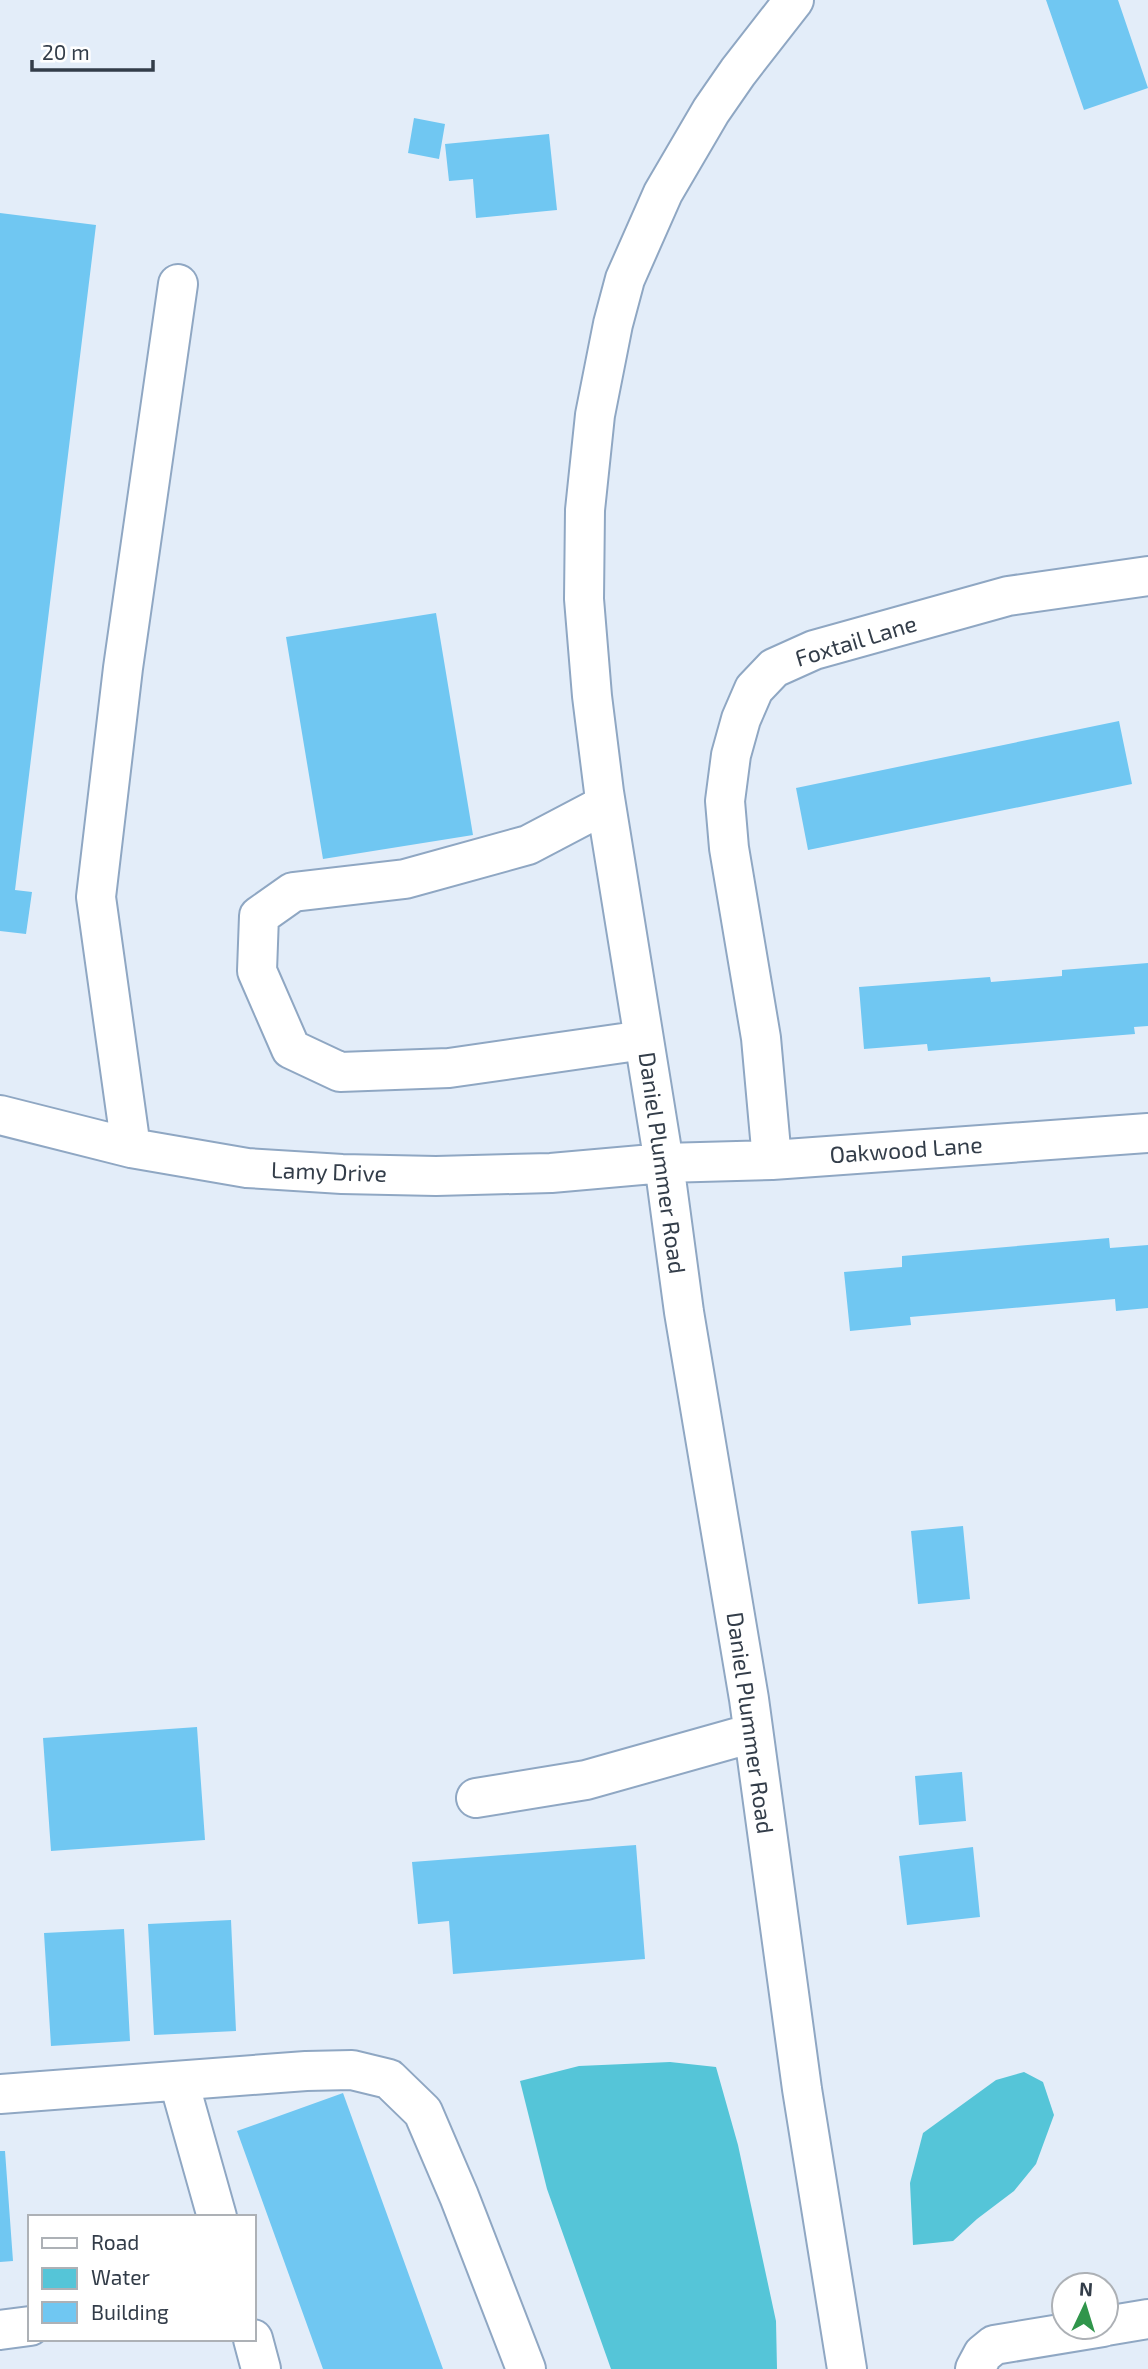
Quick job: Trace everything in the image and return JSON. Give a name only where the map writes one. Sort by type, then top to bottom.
[{"type":"street","name":"Daniel Plummer Road","points":[[794,0],[711,111],[663,193],[625,279],[612,324],[595,415],[585,510],[584,600],[592,696],[606,804],[664,1163],[684,1312],[753,1733],[802,2089],[847,2369]]},
{"type":"street","points":[[131,1148],[96,897],[123,668],[178,284]]},
{"type":"street","name":"Foxtail Lane","points":[[772,1160],[761,1038],[729,848],[725,801],[731,755],[741,719],[754,689],[774,668],[814,650],[1008,596],[1148,576]]},
{"type":"street","points":[[606,804],[528,845],[405,879],[293,891],[259,916],[257,971],[292,1049],[340,1072],[449,1068],[644,1040]]},
{"type":"street","name":"Lamy Drive","points":[[0,1115],[131,1148],[247,1168],[342,1174],[436,1175],[551,1173],[664,1163]]},
{"type":"street","name":"Oakwood Lane","points":[[664,1163],[772,1160],[1148,1133]]},
{"type":"street","points":[[476,1798],[586,1780],[753,1733]]},
{"type":"street","points":[[0,2094],[306,2071],[352,2070],[389,2079],[423,2112],[459,2196],[526,2369]]},
{"type":"street","points":[[179,2082],[216,2215]]},
{"type":"street","points":[[1120,2324],[1148,2319]]},
{"type":"street","points":[[0,2330],[28,2326]]},
{"type":"street","points":[[975,2369],[983,2354],[994,2345],[1050,2336]]},
{"type":"street","points":[[254,2341],[261,2369]]},
{"type":"water","points":[[670,2062],[716,2067],[738,2145],[776,2321],[777,2369],[611,2369],[547,2189],[520,2081],[579,2066]]},
{"type":"water","points":[[1024,2072],[1043,2082],[1054,2115],[1036,2164],[1014,2191],[953,2241],[913,2245],[910,2183],[923,2133],[996,2080]]},
{"type":"building","points":[[1046,0],[1118,0],[1148,88],[1084,110]]},
{"type":"building","points":[[414,118],[445,124],[439,159],[408,153]]},
{"type":"building","points":[[549,134],[557,210],[476,218],[473,179],[449,181],[445,144]]},
{"type":"building","points":[[0,213],[96,225],[15,890],[32,892],[26,934],[0,931]]},
{"type":"building","points":[[436,613],[473,835],[323,859],[286,637]]},
{"type":"building","points":[[1119,721],[1132,784],[808,850],[796,788]]},
{"type":"building","points":[[1148,963],[1148,1026],[1134,1027],[1135,1034],[928,1051],[927,1044],[864,1049],[859,987],[990,977],[991,982],[1062,976],[1062,970]]},
{"type":"building","points":[[1109,1238],[1110,1248],[1148,1245],[1148,1308],[1116,1311],[1115,1299],[910,1317],[911,1325],[850,1331],[844,1272],[902,1267],[902,1256]]},
{"type":"building","points":[[963,1526],[970,1599],[918,1604],[911,1531]]},
{"type":"building","points":[[197,1727],[205,1840],[51,1851],[43,1738]]},
{"type":"building","points":[[962,1772],[966,1821],[919,1825],[915,1776]]},
{"type":"building","points":[[636,1845],[645,1959],[453,1974],[449,1921],[418,1924],[412,1862]]},
{"type":"building","points":[[973,1847],[980,1917],[907,1925],[899,1856]]},
{"type":"building","points":[[231,1920],[236,2031],[154,2035],[148,1924]]},
{"type":"building","points":[[124,1929],[130,2041],[51,2046],[44,1933]]},
{"type":"building","points":[[343,2093],[443,2369],[323,2369],[237,2131]]},
{"type":"building","points":[[0,2151],[5,2151],[13,2261],[0,2262]]}]
